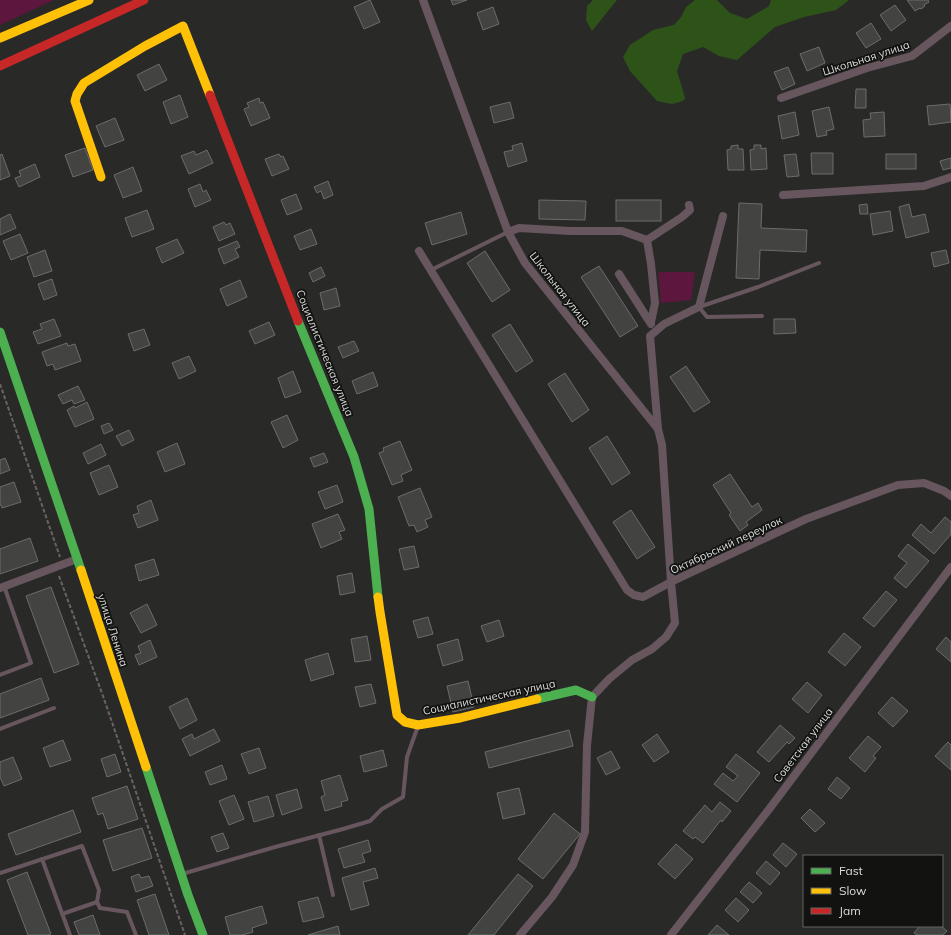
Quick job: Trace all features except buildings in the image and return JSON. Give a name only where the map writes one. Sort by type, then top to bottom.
[{"type":"street","points":[[0,38],[89,0]]},
{"type":"street","points":[[0,66],[144,0]]},
{"type":"street","name":"Школьная улица","points":[[423,0],[508,232],[525,263],[658,429],[662,445],[671,582]]},
{"type":"street","name":"Социалистическая улица","points":[[101,177],[75,101],[77,94],[84,83],[145,46],[182,26],[298,321],[354,457],[369,510],[380,612],[397,715],[405,722],[418,725],[460,718],[576,690],[592,697]]},
{"type":"street","name":"Школьная улица","points":[[781,98],[867,68],[912,56],[951,26]]},
{"type":"street","points":[[782,195],[924,186],[951,178]]},
{"type":"street","points":[[647,240],[682,217],[690,210],[690,205]]},
{"type":"street","points":[[658,429],[650,336],[664,324],[699,307],[723,216]]},
{"type":"street","points":[[508,232],[519,228],[570,231],[622,231],[647,240]]},
{"type":"street","points":[[647,240],[655,303],[651,322]]},
{"type":"street","points":[[419,251],[627,590],[634,595],[643,597],[671,582]]},
{"type":"street","points":[[619,274],[651,322],[655,332]]},
{"type":"street","name":"улица Ленина","points":[[0,332],[181,874],[203,935]]},
{"type":"street","name":"Октябрьский переулок","points":[[592,697],[609,679],[632,660],[652,649],[666,637],[675,623],[671,582],[806,519],[898,485],[924,483],[944,491],[951,496]]},
{"type":"street","points":[[2,587],[77,559]]},
{"type":"street","name":"Советская улица","points":[[671,935],[770,808],[951,567]]},
{"type":"street","points":[[520,935],[552,897],[573,865],[585,832],[587,745],[592,697]]},
{"type":"lane","points":[[430,270],[508,232]]},
{"type":"lane","points":[[762,316],[707,316],[699,307],[758,287],[819,263]]},
{"type":"lane","points":[[0,675],[31,663],[2,587]]},
{"type":"lane","points":[[0,729],[54,708]]},
{"type":"lane","points":[[181,874],[370,821],[382,809],[403,797],[407,757],[418,725]]},
{"type":"lane","points":[[319,835],[333,895]]},
{"type":"lane","points":[[0,873],[82,846],[99,890],[97,902],[100,908],[127,912],[136,935]]},
{"type":"lane","points":[[42,859],[70,935]]},
{"type":"lane","points":[[62,914],[97,902]]},
{"type":"path","points":[[0,384],[100,689],[185,935]]},
{"type":"shaded area","points":[[0,0],[54,0],[0,25]]},
{"type":"shaded area","points":[[593,0],[617,0],[592,31],[586,20],[587,6]]},
{"type":"shaded area","points":[[695,0],[717,0],[730,13],[747,19],[769,6],[771,0],[849,0],[836,10],[804,17],[775,27],[737,60],[719,56],[703,47],[683,54],[677,71],[685,98],[683,101],[672,104],[657,101],[630,71],[623,57],[630,45],[653,30],[674,25],[681,17],[686,7]]},
{"type":"shaded area","points":[[658,272],[695,272],[691,300],[661,303]]},
{"type":"traffic: fast","points":[[298,321],[354,457],[369,509],[378,597]]},
{"type":"traffic: fast","points":[[0,332],[81,570]]},
{"type":"traffic: fast","points":[[537,699],[576,690],[592,697]]},
{"type":"traffic: fast","points":[[146,767],[188,895],[203,935]]},
{"type":"traffic: slow","points":[[0,38],[89,0]]},
{"type":"traffic: slow","points":[[101,177],[75,101],[77,94],[84,83],[145,46],[183,26],[210,95]]},
{"type":"traffic: slow","points":[[81,570],[146,767]]},
{"type":"traffic: slow","points":[[378,597],[397,715],[405,722],[418,725],[460,718],[537,699]]},
{"type":"traffic: jam","points":[[0,66],[144,0]]},
{"type":"traffic: jam","points":[[210,95],[298,321]]}]
